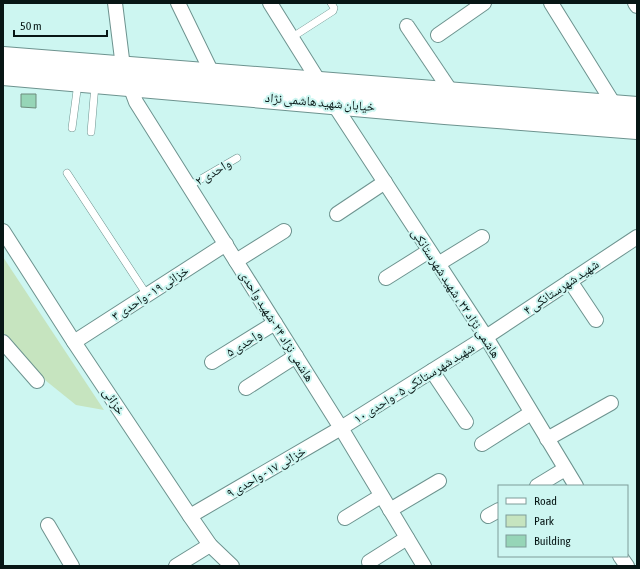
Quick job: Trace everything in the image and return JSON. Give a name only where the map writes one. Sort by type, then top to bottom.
[{"type":"main road","name":"خیابان شهید هاشمی نژاد","points":[[3,58],[126,77],[332,102],[634,132]]},
{"type":"main road","name":"خیابان شهید هاشمی نژاد","points":[[3,74],[87,82],[126,77],[213,74],[637,108]]},
{"type":"street","name":"هاشمی نژاد ۲۴ -شهید واحدی","points":[[115,3],[126,77],[136,102],[341,428],[424,566]]},
{"type":"street","points":[[178,3],[213,74]]},
{"type":"street","name":"هاشمی نژاد ۲۲ ، شهید شهرستانکی","points":[[270,3],[332,102],[486,337],[575,485]]},
{"type":"street","points":[[438,35],[484,3]]},
{"type":"street","points":[[551,3],[615,106]]},
{"type":"street","points":[[406,26],[452,93]]},
{"type":"street","points":[[337,214],[385,182]]},
{"type":"street","name":"خزائی","points":[[3,231],[74,342],[190,516],[210,545],[232,566]]},
{"type":"street","points":[[236,261],[284,231]]},
{"type":"street","points":[[438,264],[482,237]]},
{"type":"street","name":"شهید شهرستانکی ۴","points":[[486,337],[637,237]]},
{"type":"street","name":"خزائی ۱۹ - واحدی ۳","points":[[74,342],[226,244]]},
{"type":"street","points":[[386,278],[429,251]]},
{"type":"street","points":[[570,281],[596,320]]},
{"type":"street","name":"واحدی ۵","points":[[212,362],[275,323]]},
{"type":"street","name":"شهید شهرستانکی ۵ - واحدی ۱۰","points":[[341,428],[486,337]]},
{"type":"street","points":[[3,342],[37,381]]},
{"type":"street","points":[[246,388],[296,356]]},
{"type":"street","points":[[432,371],[466,422]]},
{"type":"street","points":[[548,439],[611,403]]},
{"type":"street","points":[[482,444],[532,413]]},
{"type":"street","name":"خزائی ۱۷ - واحدی ۹","points":[[190,516],[341,428]]},
{"type":"street","points":[[539,485],[565,469]]},
{"type":"street","points":[[390,510],[439,481]]},
{"type":"street","points":[[345,518],[381,496]]},
{"type":"street","points":[[48,525],[72,566]]},
{"type":"street","points":[[368,562],[407,538]]},
{"type":"street","points":[[176,566],[210,545]]},
{"type":"street","points":[[621,557],[627,566]]},
{"type":"lane","points":[[291,38],[333,11],[334,8],[331,3]]},
{"type":"lane","points":[[72,128],[87,82]]},
{"type":"lane","points":[[87,82],[91,132]]},
{"type":"lane","name":"واحدی ۲","points":[[189,186],[237,158]]},
{"type":"lane","points":[[67,173],[147,295]]},
{"type":"green space","points":[[3,257],[104,410],[76,405],[40,376],[3,332]]},
{"type":"building","points":[[21,94],[36,94],[36,108],[21,107]]}]
